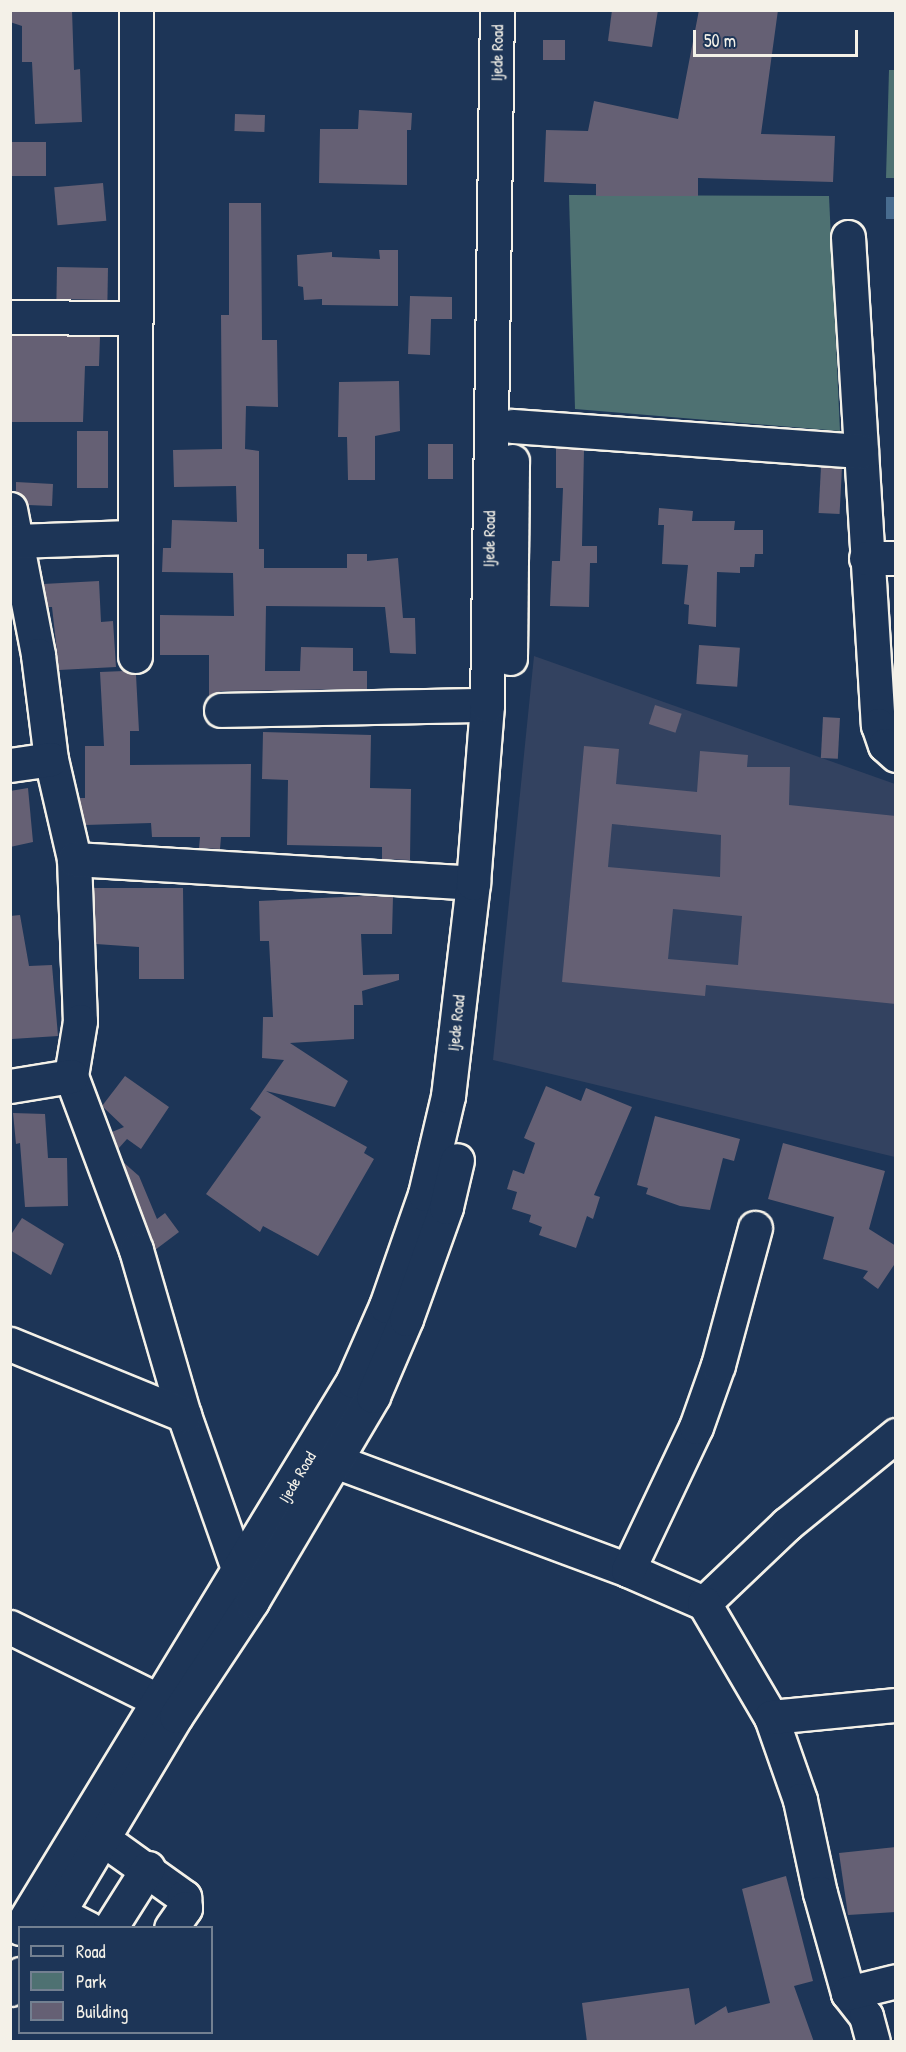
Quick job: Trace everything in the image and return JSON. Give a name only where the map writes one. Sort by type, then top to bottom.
[{"type":"street","points":[[135,656],[136,10]]},
{"type":"street","name":"Ijede Road","points":[[27,1926],[103,1839],[176,1716],[252,1601],[373,1396],[406,1319],[446,1207],[469,1107],[500,826],[508,715],[500,553],[497,10]]},
{"type":"street","name":"Ijede Road","points":[[27,1926],[158,1700],[354,1381],[386,1306],[425,1194],[448,1096],[473,883],[512,426],[519,10]]},
{"type":"street","points":[[848,237],[861,451],[881,558],[878,725],[885,745],[896,755]]},
{"type":"street","points":[[10,317],[135,318]]},
{"type":"street","points":[[512,426],[861,451]]},
{"type":"street","points":[[10,509],[18,541],[51,759],[74,859],[79,910],[80,1021],[71,1076],[136,1250],[184,1415],[239,1571]]},
{"type":"street","points":[[18,541],[135,537]]},
{"type":"street","points":[[220,710],[487,705]]},
{"type":"street","points":[[10,765],[51,759]]},
{"type":"street","points":[[74,859],[473,883]]},
{"type":"street","points":[[10,1086],[71,1076]]},
{"type":"street","points":[[628,1570],[696,1427],[718,1365],[755,1228]]},
{"type":"street","points":[[10,1344],[184,1415]]},
{"type":"street","points":[[704,1604],[787,1524],[896,1435]]},
{"type":"street","points":[[335,1461],[628,1570],[704,1604],[771,1717],[800,1800],[820,1893],[848,1993],[866,2016],[873,2042]]},
{"type":"street","points":[[10,1628],[158,1700]]},
{"type":"street","points":[[771,1717],[896,1705]]},
{"type":"street","points":[[103,1839],[148,1868],[184,1897],[184,1908],[172,1926]]},
{"type":"street","points":[[111,1926],[148,1868]]},
{"type":"street","points":[[848,1993],[896,1981]]},
{"type":"shaded area","points":[[886,197],[895,197],[895,219],[886,219]]},
{"type":"shaded area","points":[[534,656],[895,784],[895,1157],[493,1060]]},
{"type":"green space","points":[[889,70],[895,70],[895,178],[886,178]]},
{"type":"green space","points":[[569,195],[829,196],[840,431],[575,409]]},
{"type":"building","points":[[10,10],[72,10],[74,70],[80,69],[82,122],[35,124],[32,62],[22,62],[22,26],[10,22]]},
{"type":"building","points":[[612,10],[658,10],[652,47],[608,41]]},
{"type":"building","points":[[699,10],[778,10],[761,134],[835,136],[833,182],[698,178],[698,196],[596,196],[596,184],[544,182],[546,130],[588,131],[594,101],[678,119]]},
{"type":"building","points":[[543,40],[565,40],[565,60],[543,60]]},
{"type":"building","points":[[359,110],[412,113],[411,130],[407,130],[407,185],[319,183],[320,129],[358,129]]},
{"type":"building","points":[[235,114],[265,115],[264,132],[234,131]]},
{"type":"building","points":[[10,142],[46,142],[46,176],[10,176]]},
{"type":"building","points":[[103,183],[106,221],[57,225],[54,187]]},
{"type":"building","points":[[229,203],[261,203],[262,340],[277,340],[278,407],[246,406],[245,449],[259,451],[259,549],[264,549],[264,568],[347,568],[347,554],[367,554],[367,561],[398,558],[403,618],[415,618],[416,654],[390,653],[385,607],[266,606],[265,671],[300,671],[301,647],[353,648],[353,671],[367,671],[367,689],[221,691],[209,697],[209,655],[160,655],[160,615],[234,616],[233,573],[162,572],[163,548],[171,548],[172,520],[237,522],[236,486],[174,487],[173,450],[222,449],[221,315],[229,315]]},
{"type":"building","points":[[379,250],[398,250],[398,306],[322,305],[322,299],[304,300],[303,287],[298,286],[297,255],[332,252],[332,257],[380,259]]},
{"type":"building","points":[[57,267],[108,268],[107,300],[56,299]]},
{"type":"building","points":[[410,296],[452,297],[452,319],[431,319],[430,355],[408,354]]},
{"type":"building","points":[[11,336],[100,336],[99,366],[85,366],[83,422],[10,422]]},
{"type":"building","points":[[399,381],[400,431],[375,436],[375,480],[348,480],[347,437],[338,437],[339,382]]},
{"type":"building","points":[[77,431],[108,431],[108,488],[77,488]]},
{"type":"building","points":[[428,444],[453,444],[453,479],[428,479]]},
{"type":"building","points":[[556,448],[584,450],[582,546],[597,546],[597,563],[590,563],[589,607],[550,606],[552,561],[560,561],[563,488],[556,488]]},
{"type":"building","points":[[821,467],[842,468],[840,514],[819,513]]},
{"type":"building","points":[[16,482],[53,484],[52,506],[28,505],[16,491]]},
{"type":"building","points":[[659,508],[693,511],[692,521],[735,521],[734,530],[763,530],[763,554],[755,554],[754,567],[740,567],[740,573],[717,572],[716,627],[688,624],[689,605],[684,604],[688,565],[662,564],[664,525],[658,525]]},
{"type":"building","points":[[99,581],[101,622],[113,621],[116,667],[59,670],[52,607],[48,607],[43,584]]},
{"type":"building","points":[[699,645],[740,648],[737,687],[696,684]]},
{"type":"building","points":[[124,671],[136,675],[139,731],[130,731],[130,765],[251,764],[250,837],[221,837],[220,849],[199,848],[200,837],[152,837],[151,823],[85,825],[79,798],[85,798],[85,746],[104,746],[100,672]]},
{"type":"building","points":[[655,705],[682,714],[675,733],[649,724]]},
{"type":"building","points":[[823,717],[840,718],[838,759],[821,758]]},
{"type":"building","points":[[263,732],[371,735],[370,788],[411,789],[410,860],[382,859],[382,847],[287,845],[288,780],[262,779]]},
{"type":"building","points":[[584,746],[619,749],[616,784],[697,792],[700,751],[748,755],[747,767],[790,767],[789,805],[896,816],[896,1004],[706,985],[705,996],[562,982]],"holes":[[[612,824],[721,835],[720,877],[608,867]],[[673,909],[742,916],[738,965],[668,959]]]},
{"type":"building","points":[[28,788],[33,842],[10,847],[10,791]]},
{"type":"building","points":[[94,888],[183,888],[184,979],[139,979],[139,947],[96,944]]},
{"type":"building","points":[[364,896],[393,897],[392,934],[361,934],[363,975],[399,974],[399,980],[362,991],[363,1005],[354,1005],[354,1039],[290,1043],[348,1081],[335,1107],[266,1091],[367,1147],[364,1153],[374,1159],[318,1256],[263,1226],[260,1232],[206,1194],[261,1117],[250,1109],[284,1060],[262,1058],[263,1017],[273,1017],[269,941],[260,941],[259,901]]},
{"type":"building","points":[[20,915],[29,966],[52,965],[58,1036],[12,1039],[10,916]]},
{"type":"building","points":[[125,1076],[169,1107],[141,1149],[127,1139],[118,1149],[112,1132],[124,1127],[102,1106]]},
{"type":"building","points":[[546,1086],[581,1101],[586,1088],[632,1107],[594,1195],[600,1197],[593,1219],[587,1216],[576,1248],[539,1235],[542,1227],[529,1222],[531,1215],[512,1209],[517,1192],[507,1189],[513,1170],[524,1174],[535,1143],[524,1138]]},
{"type":"building","points":[[13,1113],[45,1114],[48,1158],[67,1158],[68,1206],[25,1207],[20,1143],[16,1144]]},
{"type":"building","points":[[655,1116],[740,1139],[734,1161],[723,1158],[710,1210],[680,1206],[646,1194],[648,1188],[637,1185]]},
{"type":"building","points":[[783,1143],[885,1171],[869,1229],[896,1246],[896,1262],[878,1289],[863,1278],[868,1271],[823,1259],[834,1217],[768,1199]]},
{"type":"building","points":[[123,1162],[139,1176],[157,1219],[165,1213],[179,1232],[155,1250]]},
{"type":"building","points":[[22,1218],[64,1244],[51,1275],[10,1250],[10,1236]]},
{"type":"building","points":[[896,1847],[896,1912],[848,1915],[839,1853]]},
{"type":"building","points":[[786,1876],[813,1981],[794,1986],[814,2042],[587,2042],[582,2003],[689,1988],[695,2025],[726,2006],[728,2013],[770,2003],[742,1889]]}]
